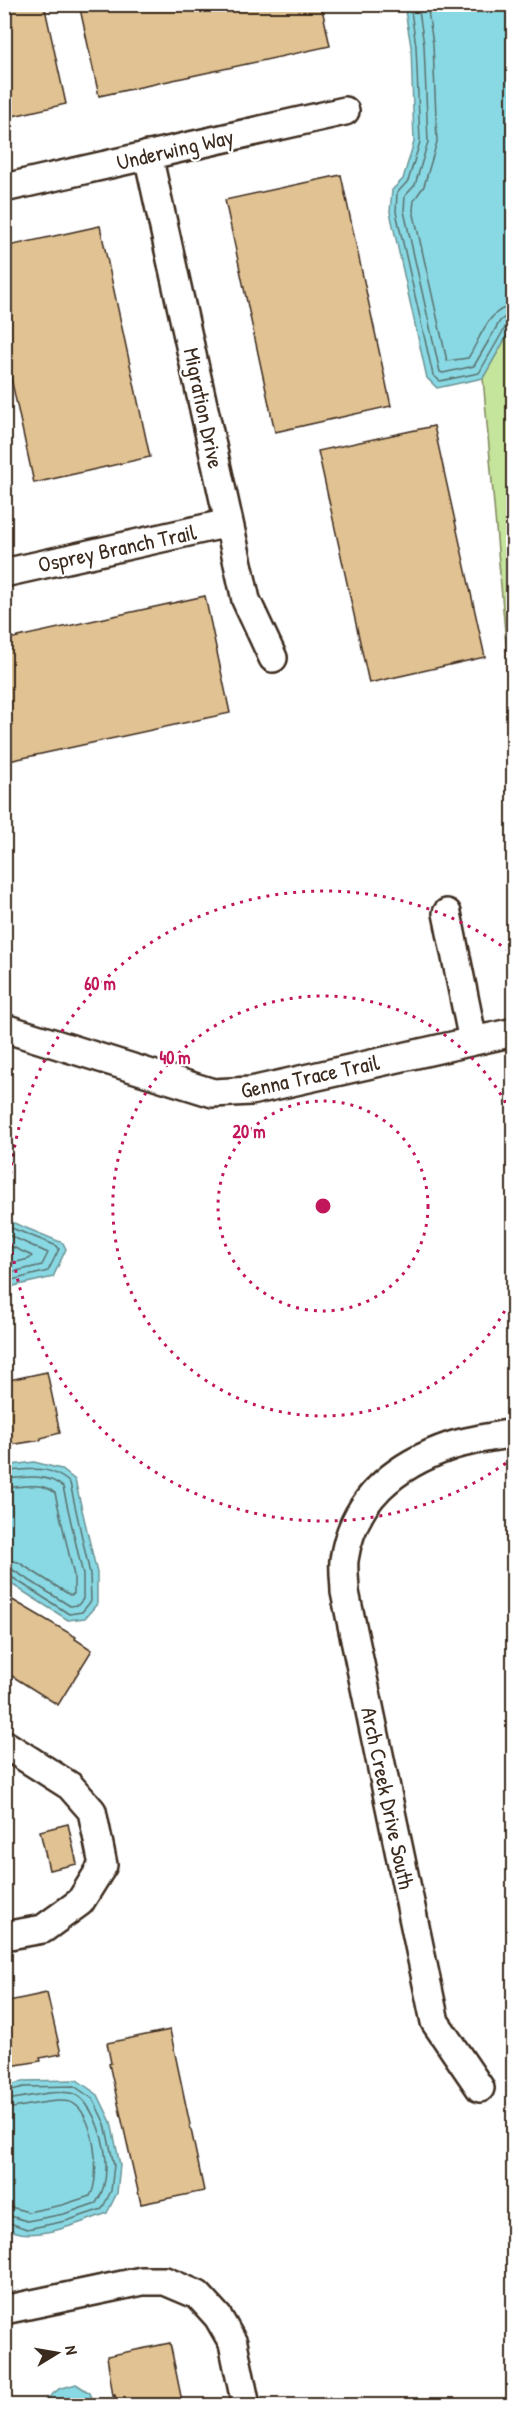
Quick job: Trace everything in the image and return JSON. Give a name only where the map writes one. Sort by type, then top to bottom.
[{"type":"street","name":"Underwing Way","points":[[4,188],[345,111]]},
{"type":"street","name":"Migration Drive","points":[[148,155],[246,600],[273,658]]},
{"type":"street","name":"Osprey Branch Trail","points":[[4,573],[229,523]]},
{"type":"street","points":[[447,913],[473,1041]]},
{"type":"street","name":"Genna Trace Trail","points":[[4,1029],[213,1093],[251,1091],[513,1032]]},
{"type":"street","name":"Arch Creek Drive South","points":[[480,2088],[435,2022],[345,1592],[344,1561],[353,1528],[383,1481],[412,1462],[452,1446],[513,1433]]},
{"type":"street","points":[[4,1744],[70,1786],[92,1811],[103,1865],[80,1902],[44,1929],[4,1936]]},
{"type":"street","points":[[4,2310],[141,2281],[165,2281],[198,2295],[218,2317],[233,2343],[246,2406]]},
{"type":"green space","points":[[513,325],[514,677],[509,678],[483,378]]},
{"type":"water","points":[[404,5],[513,5],[513,325],[483,378],[437,388],[427,378],[390,212],[392,190],[403,179],[414,142],[411,46]]},
{"type":"water","points":[[4,1219],[63,1243],[66,1249],[53,1277],[5,1288]]},
{"type":"water","points":[[34,1462],[61,1469],[75,1480],[97,1573],[97,1604],[85,1618],[68,1620],[5,1580],[5,1466]]},
{"type":"water","points":[[77,2080],[98,2095],[111,2122],[120,2165],[117,2193],[107,2213],[84,2222],[39,2233],[25,2234],[13,2231],[4,2225],[5,2087],[23,2081]]},
{"type":"water","points":[[76,2384],[90,2393],[95,2405],[44,2405],[44,2401],[59,2389]]},
{"type":"building","points":[[4,4],[44,4],[66,104],[4,118]]},
{"type":"building","points":[[79,4],[321,4],[330,46],[99,96]]},
{"type":"building","points":[[341,175],[391,406],[275,432],[225,200]]},
{"type":"building","points":[[100,226],[150,457],[34,483],[4,346],[4,247]]},
{"type":"building","points":[[434,426],[485,657],[369,683],[318,451]]},
{"type":"building","points":[[205,596],[230,713],[4,762],[4,640]]},
{"type":"building","points":[[47,1372],[60,1433],[41,1438],[41,1440],[4,1446],[4,1381]]},
{"type":"building","points":[[4,1595],[76,1637],[75,1639],[92,1650],[58,1705],[4,1671]]},
{"type":"building","points":[[68,1824],[77,1864],[49,1870],[40,1831]]},
{"type":"building","points":[[47,1993],[61,2054],[40,2058],[41,2061],[4,2067],[4,2002]]},
{"type":"building","points":[[170,2030],[204,2191],[141,2204],[109,2064],[111,2063],[107,2043]]},
{"type":"building","points":[[170,2343],[183,2406],[117,2406],[115,2395],[113,2396],[107,2356]]}]
